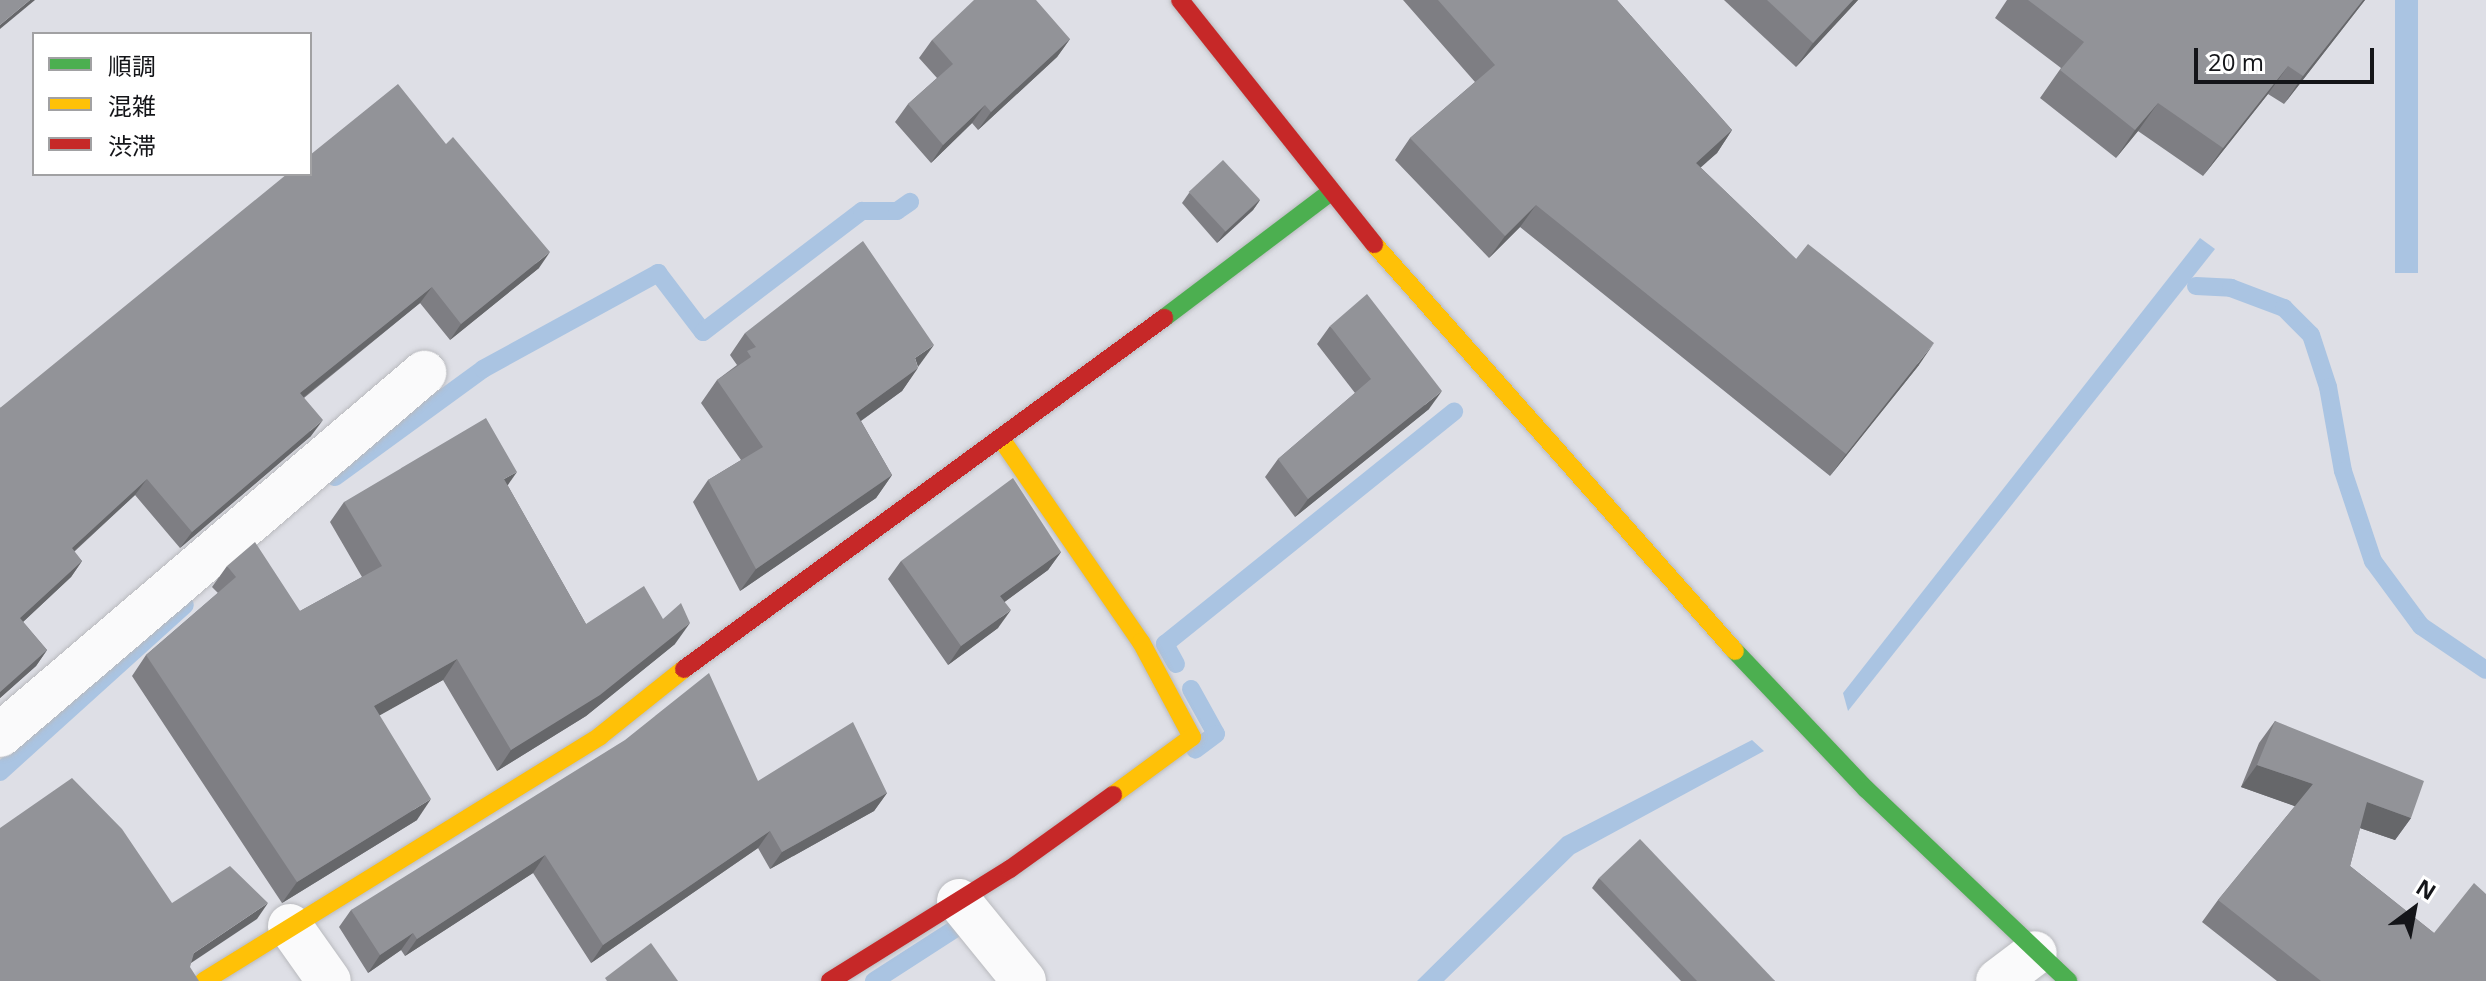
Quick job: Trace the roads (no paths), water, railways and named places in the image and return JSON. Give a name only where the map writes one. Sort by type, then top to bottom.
[{"type":"street","points":[[1180,0],[1329,193],[1672,584],[1866,789],[2035,953],[2068,981]]},
{"type":"street","points":[[204,981],[600,736],[748,618],[1002,440],[1329,193]]},
{"type":"street","points":[[0,735],[424,373]]},
{"type":"street","points":[[830,981],[959,901],[1192,737],[1141,642],[1002,440]]},
{"type":"street","points":[[959,901],[1024,981]]},
{"type":"street","points":[[290,926],[329,981]]},
{"type":"street","points":[[1998,981],[2035,953]]},
{"type":"water","points":[[2395,0],[2418,0],[2418,273],[2395,273]]},
{"type":"water","points":[[2200,238],[2215,249],[1848,711],[1843,693]]},
{"type":"water","points":[[1752,740],[1764,751],[1574,854],[1444,981],[1417,981],[1563,837]]},
{"type":"waterway","points":[[335,477],[483,369],[658,273],[703,332],[862,211],[897,211],[910,202]]},
{"type":"waterway","points":[[2196,286],[2231,288],[2284,308],[2311,335],[2328,387],[2343,471],[2373,561],[2421,626],[2486,670]]},
{"type":"waterway","points":[[1176,664],[1165,644],[1454,412]]},
{"type":"waterway","points":[[0,772],[185,605]]},
{"type":"waterway","points":[[1191,689],[1216,734],[1195,750]]},
{"type":"waterway","points":[[874,981],[964,923]]}]
